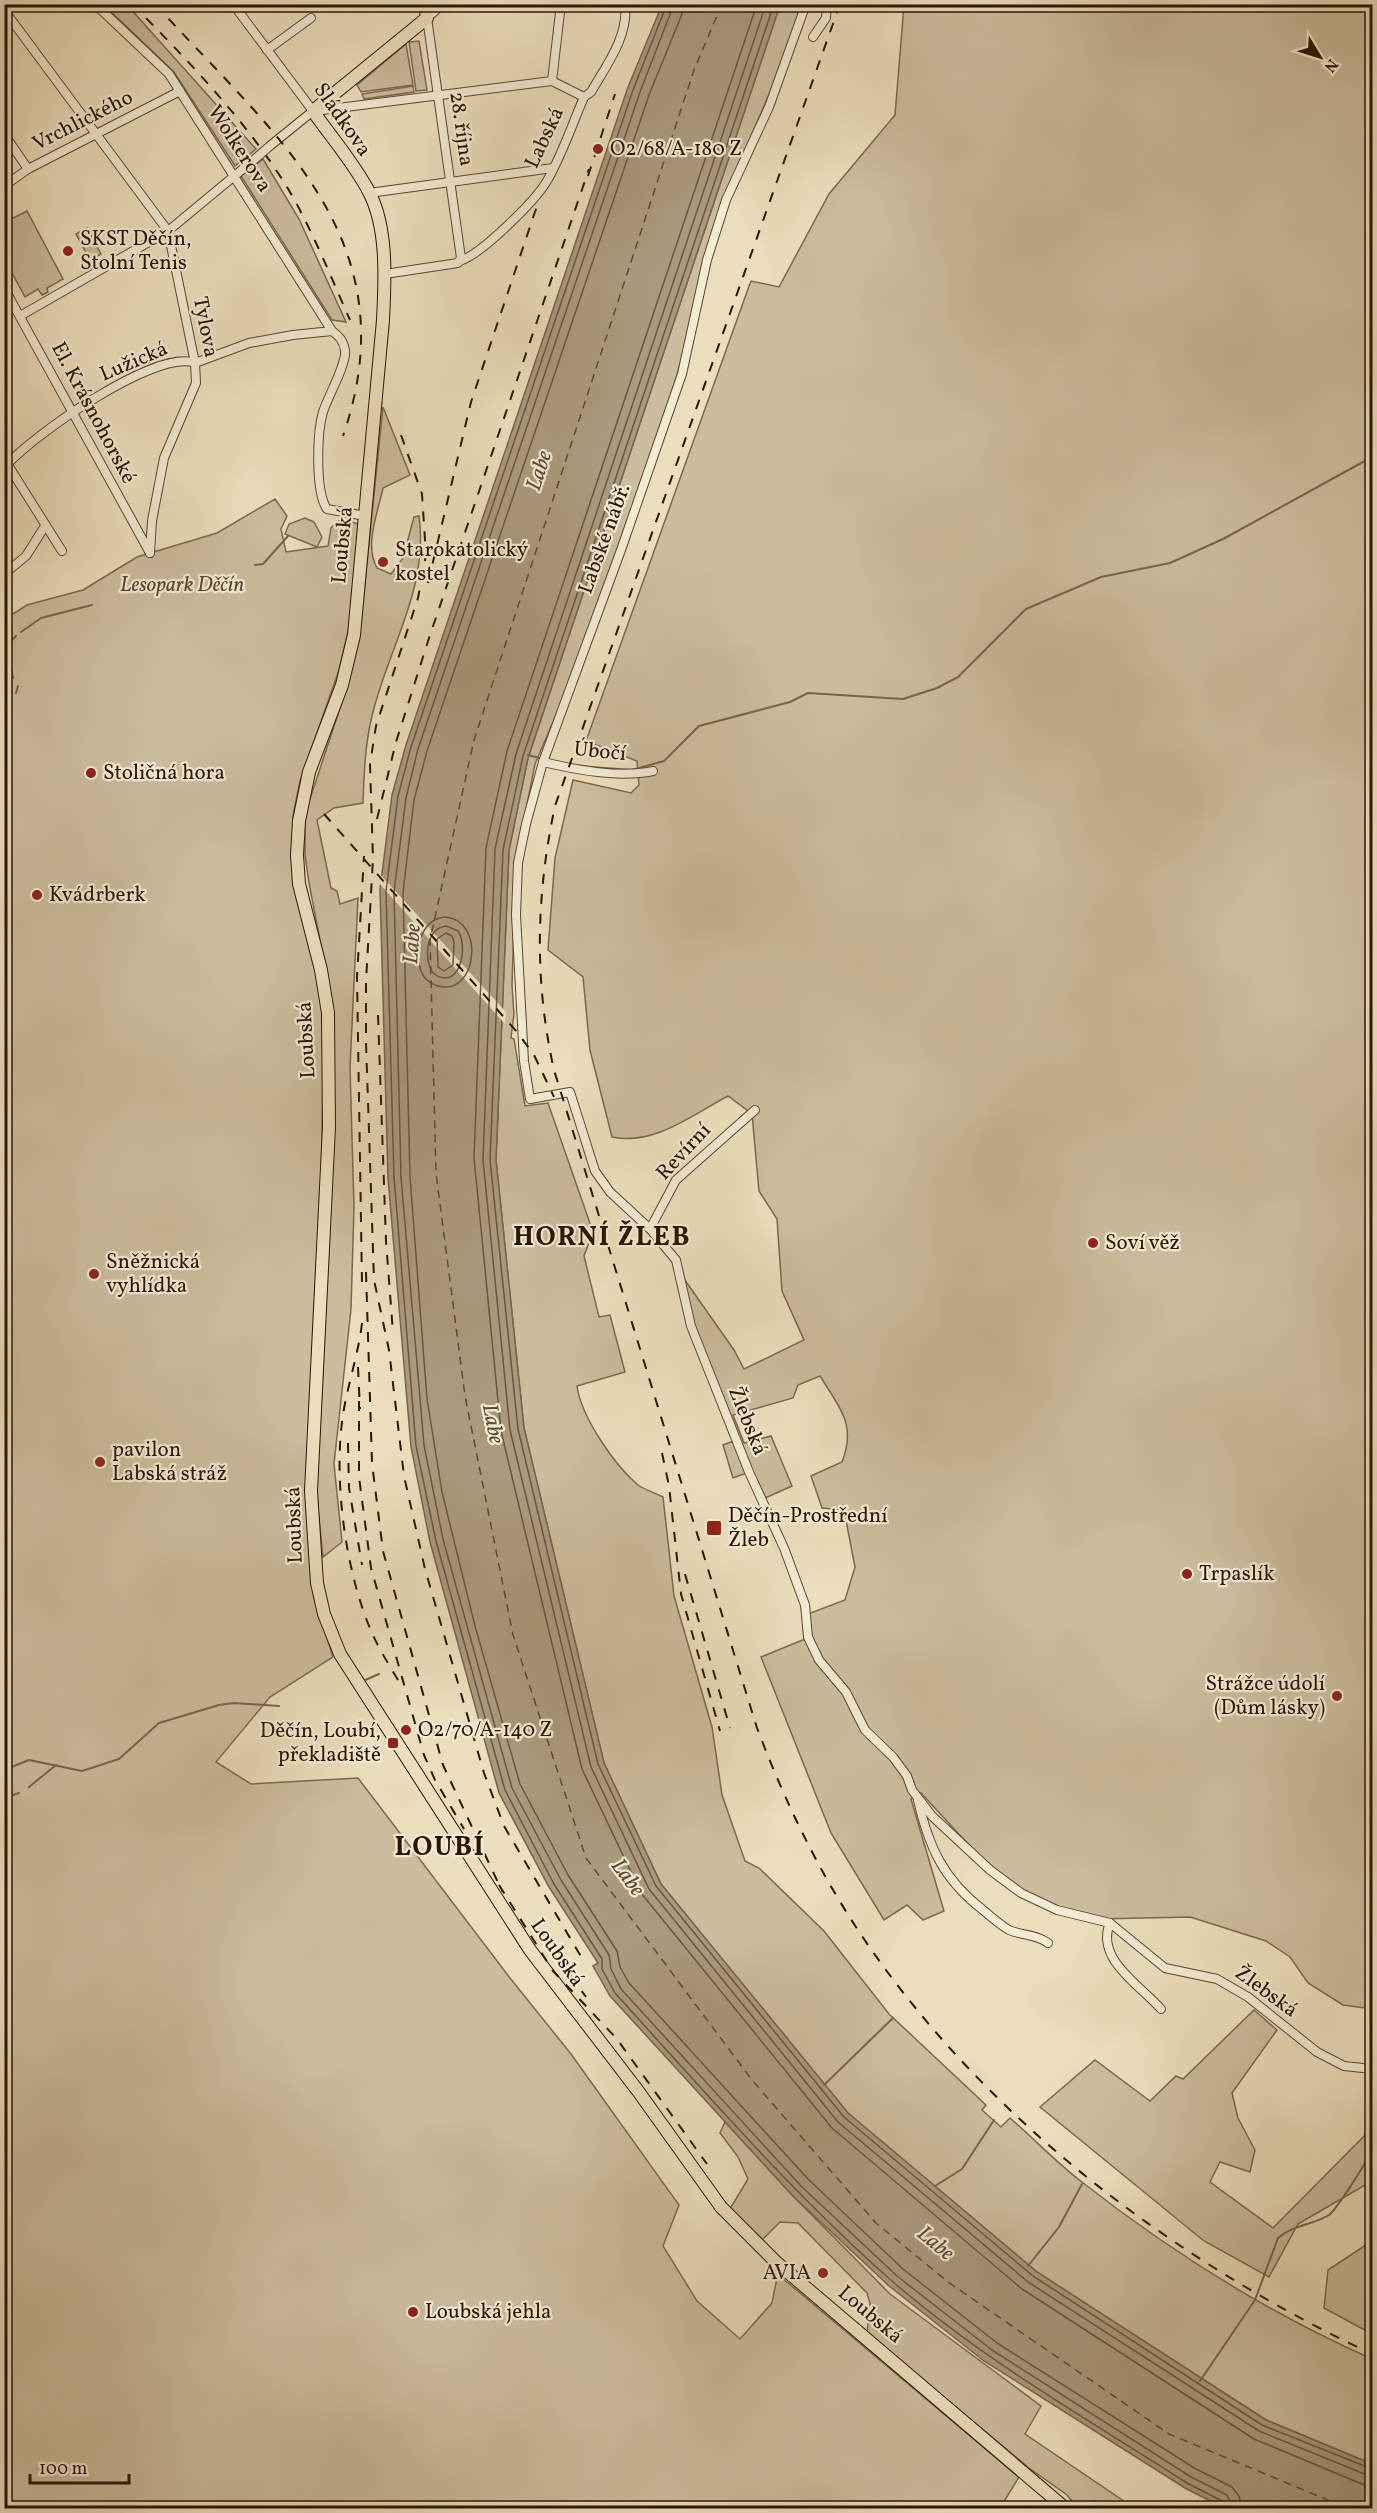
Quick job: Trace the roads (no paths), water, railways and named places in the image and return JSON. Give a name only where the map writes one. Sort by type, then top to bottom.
[{"type":"main road","name":"28. října","points":[[425,4],[427,18]]},
{"type":"main road","points":[[313,111],[427,18]]},
{"type":"main road","name":"Sládkova","points":[[313,111],[369,193],[380,229],[385,274]]},
{"type":"main road","name":"Loubská","points":[[385,274],[352,643],[342,684],[309,772],[299,821],[297,855],[299,884],[321,970],[328,1013],[328,1127],[311,1491],[317,1583],[331,1634],[340,1654],[530,1950],[638,2091],[721,2207],[776,2262],[1065,2508]]},
{"type":"street","name":"Wolkerova","points":[[95,4],[169,74],[236,175],[332,331],[342,339],[345,352],[322,414],[319,471],[321,492],[327,509],[365,516]]},
{"type":"street","name":"Sládkova","points":[[233,4],[313,111]]},
{"type":"street","points":[[427,18],[443,4]]},
{"type":"street","points":[[552,81],[561,4]]},
{"type":"street","name":"Labská","points":[[385,274],[458,263],[460,260],[470,258],[497,236],[546,183],[584,97],[591,92],[618,43],[625,25],[626,4]]},
{"type":"street","name":"Labské nábř.","points":[[530,1099],[524,1061],[517,979],[516,904],[518,863],[543,762],[621,550],[681,374],[707,260],[726,200],[769,106],[806,4]]},
{"type":"street","points":[[813,37],[826,18],[827,4]]},
{"type":"street","name":"Tylova","points":[[4,10],[168,231],[195,363],[196,383],[164,458],[157,489],[150,554]]},
{"type":"street","points":[[267,50],[311,18]]},
{"type":"street","name":"28. října","points":[[427,18],[460,260]]},
{"type":"street","points":[[20,316],[168,231],[313,111],[552,81],[584,97]]},
{"type":"street","name":"Vrchlického","points":[[4,186],[28,169],[180,91]]},
{"type":"street","points":[[4,134],[28,169]]},
{"type":"street","points":[[369,193],[553,168]]},
{"type":"street","name":"El. Krásnohorské","points":[[4,288],[150,554]]},
{"type":"street","name":"Lužická","points":[[6,464],[72,412],[139,375],[186,360],[195,363],[249,344],[293,335],[332,331]]},
{"type":"street","points":[[6,464],[62,551]]},
{"type":"street","points":[[4,574],[26,556],[45,526]]},
{"type":"street","name":"Úbočí","points":[[543,762],[564,767],[637,775],[653,771]]},
{"type":"street","name":"Žlebská","points":[[530,1099],[570,1092],[595,1172],[610,1192],[650,1229],[676,1260],[691,1326],[749,1472],[784,1548],[805,1605],[808,1637],[819,1660],[846,1692],[865,1730],[893,1757],[907,1776],[918,1799],[926,1836],[949,1879],[972,1902],[1009,1930],[1040,1936],[1048,1944]]},
{"type":"street","name":"Revírní","points":[[650,1229],[676,1180],[755,1110]]},
{"type":"street","name":"Žlebská","points":[[918,1799],[973,1855],[1021,1893],[1057,1910],[1110,1923],[1165,1968],[1217,1979],[1248,1997],[1317,2052],[1344,2066],[1372,2069]]},
{"type":"street","points":[[1110,1923],[1105,1934],[1109,1952],[1161,2009]]},
{"type":"water","name":"Labe","points":[[662,5],[780,5],[528,758],[509,850],[496,1160],[524,1428],[604,1763],[661,1884],[848,2113],[1037,2272],[1266,2420],[1372,2464],[1372,2508],[1224,2508],[1185,2488],[984,2361],[889,2286],[792,2195],[610,1996],[593,1966],[598,1963],[549,1887],[499,1793],[430,1542],[411,1447],[388,1178],[380,889],[392,795],[406,745],[628,87]]},
{"type":"waterway","points":[[578,766],[632,770],[664,761],[699,726],[790,702],[808,693],[903,699],[937,688],[958,677],[1026,609],[1101,577],[1170,563],[1223,539],[1372,457]]},
{"type":"waterway","points":[[255,565],[263,564],[288,536]]},
{"type":"waterway","points":[[21,632],[41,618],[92,605]]},
{"type":"waterway","points":[[11,641],[16,636]]},
{"type":"waterway","points":[[4,652],[10,656]]},
{"type":"waterway","points":[[10,663],[13,678]]},
{"type":"waterway","points":[[16,693],[18,686]]},
{"type":"waterway","points":[[528,755],[543,759]]},
{"type":"waterway","points":[[363,1681],[379,1674]]},
{"type":"waterway","points":[[4,1770],[29,1760],[82,1771],[119,1759],[159,1723],[219,1705],[234,1703],[279,1706]]},
{"type":"waterway","points":[[29,1787],[56,1765]]},
{"type":"waterway","points":[[4,1798],[19,1793]]},
{"type":"waterway","points":[[824,2085],[893,2018]]},
{"type":"waterway","points":[[935,2186],[962,2169],[994,2120]]},
{"type":"waterway","points":[[1200,2381],[1255,2300],[1278,2238],[1290,2230],[1329,2215],[1352,2184],[1372,2149]]},
{"type":"waterway","points":[[1028,2266],[1059,2227],[1082,2184]]},
{"type":"waterway","points":[[1366,2464],[1372,2450]]},
{"type":"railway","points":[[132,4],[215,91],[271,163],[305,219],[350,320]]},
{"type":"railway","points":[[155,4],[285,146],[319,195],[345,247],[359,304],[359,366],[343,436]]},
{"type":"railway","points":[[840,4],[555,806],[544,872],[540,938],[543,1004],[554,1070],[757,1728],[808,1844],[855,1926],[922,2016],[976,2076],[1034,2132],[1097,2185],[1162,2233],[1230,2278],[1300,2318],[1372,2354]]},
{"type":"railway","points":[[588,176],[615,94]]},
{"type":"railway","points":[[377,819],[396,742],[430,635],[589,169]]},
{"type":"railway","points":[[428,583],[471,402],[538,203]]},
{"type":"railway","points":[[401,435],[422,494],[426,555],[418,598],[376,726],[370,764],[373,859],[366,981],[366,1042],[374,1280],[389,1350],[404,1476],[425,1569],[484,1773],[504,1826],[583,1960]]},
{"type":"railway","points":[[324,814],[517,1032],[534,1055],[554,1097]]},
{"type":"railway","points":[[362,1282],[357,977],[364,856]]},
{"type":"railway","points":[[378,1015],[386,1241],[393,1333]]},
{"type":"railway","points":[[366,1272],[372,1463],[383,1551],[443,1765],[502,1891]]},
{"type":"railway","points":[[362,1323],[342,1422],[340,1473],[344,1529],[355,1584],[363,1610],[375,1640],[401,1685]]},
{"type":"railway","points":[[358,1367],[360,1409]]},
{"type":"railway","points":[[359,1401],[359,1477],[371,1568],[424,1755],[435,1780],[464,1829]]},
{"type":"railway","points":[[348,1443],[349,1488],[362,1565]]},
{"type":"railway","points":[[662,1453],[669,1486],[681,1594],[720,1731]]},
{"type":"railway","points":[[685,1574],[730,1728]]},
{"type":"railway","points":[[499,1885],[553,1971],[617,2039],[707,2164]]},
{"type":"railway","points":[[570,1975],[586,1997]]},
{"type":"place","name":"O2/68/A-180 Z","points":[[598,149]]},
{"type":"place","name":"SKST Děčín, Stolní Tenis","points":[[68,251]]},
{"type":"place","name":"Starokatolický kostel","points":[[383,562]]},
{"type":"place","name":"Stoličná hora","points":[[91,773]]},
{"type":"place","name":"Kvádrberk","points":[[37,895]]},
{"type":"place","name":"Soví věž","points":[[1093,1243]]},
{"type":"place","name":"Sněžnická vyhlídka","points":[[94,1274]]},
{"type":"place","name":"pavilon Labská stráž","points":[[100,1462]]},
{"type":"place","name":"Děčín-Prostřední Žleb","points":[[714,1528]]},
{"type":"place","name":"Trpaslík","points":[[1187,1574]]},
{"type":"place","name":"Strážce údolí (Dům lásky)","points":[[1337,1696]]},
{"type":"place","name":"O2/70/A-140 Z","points":[[406,1730]]},
{"type":"place","name":"Děčín, Loubí, překladiště","points":[[393,1743]]},
{"type":"place","name":"AVIA","points":[[823,2273]]},
{"type":"place","name":"Loubská jehla","points":[[413,2312]]},
{"type":"district","name":"HORNÍ ŽLEB","points":[[602,1238]]},
{"type":"district","name":"LOUBÍ","points":[[440,1848]]},
{"type":"park label","name":"Lesopark Děčín","points":[[182,585]]}]
